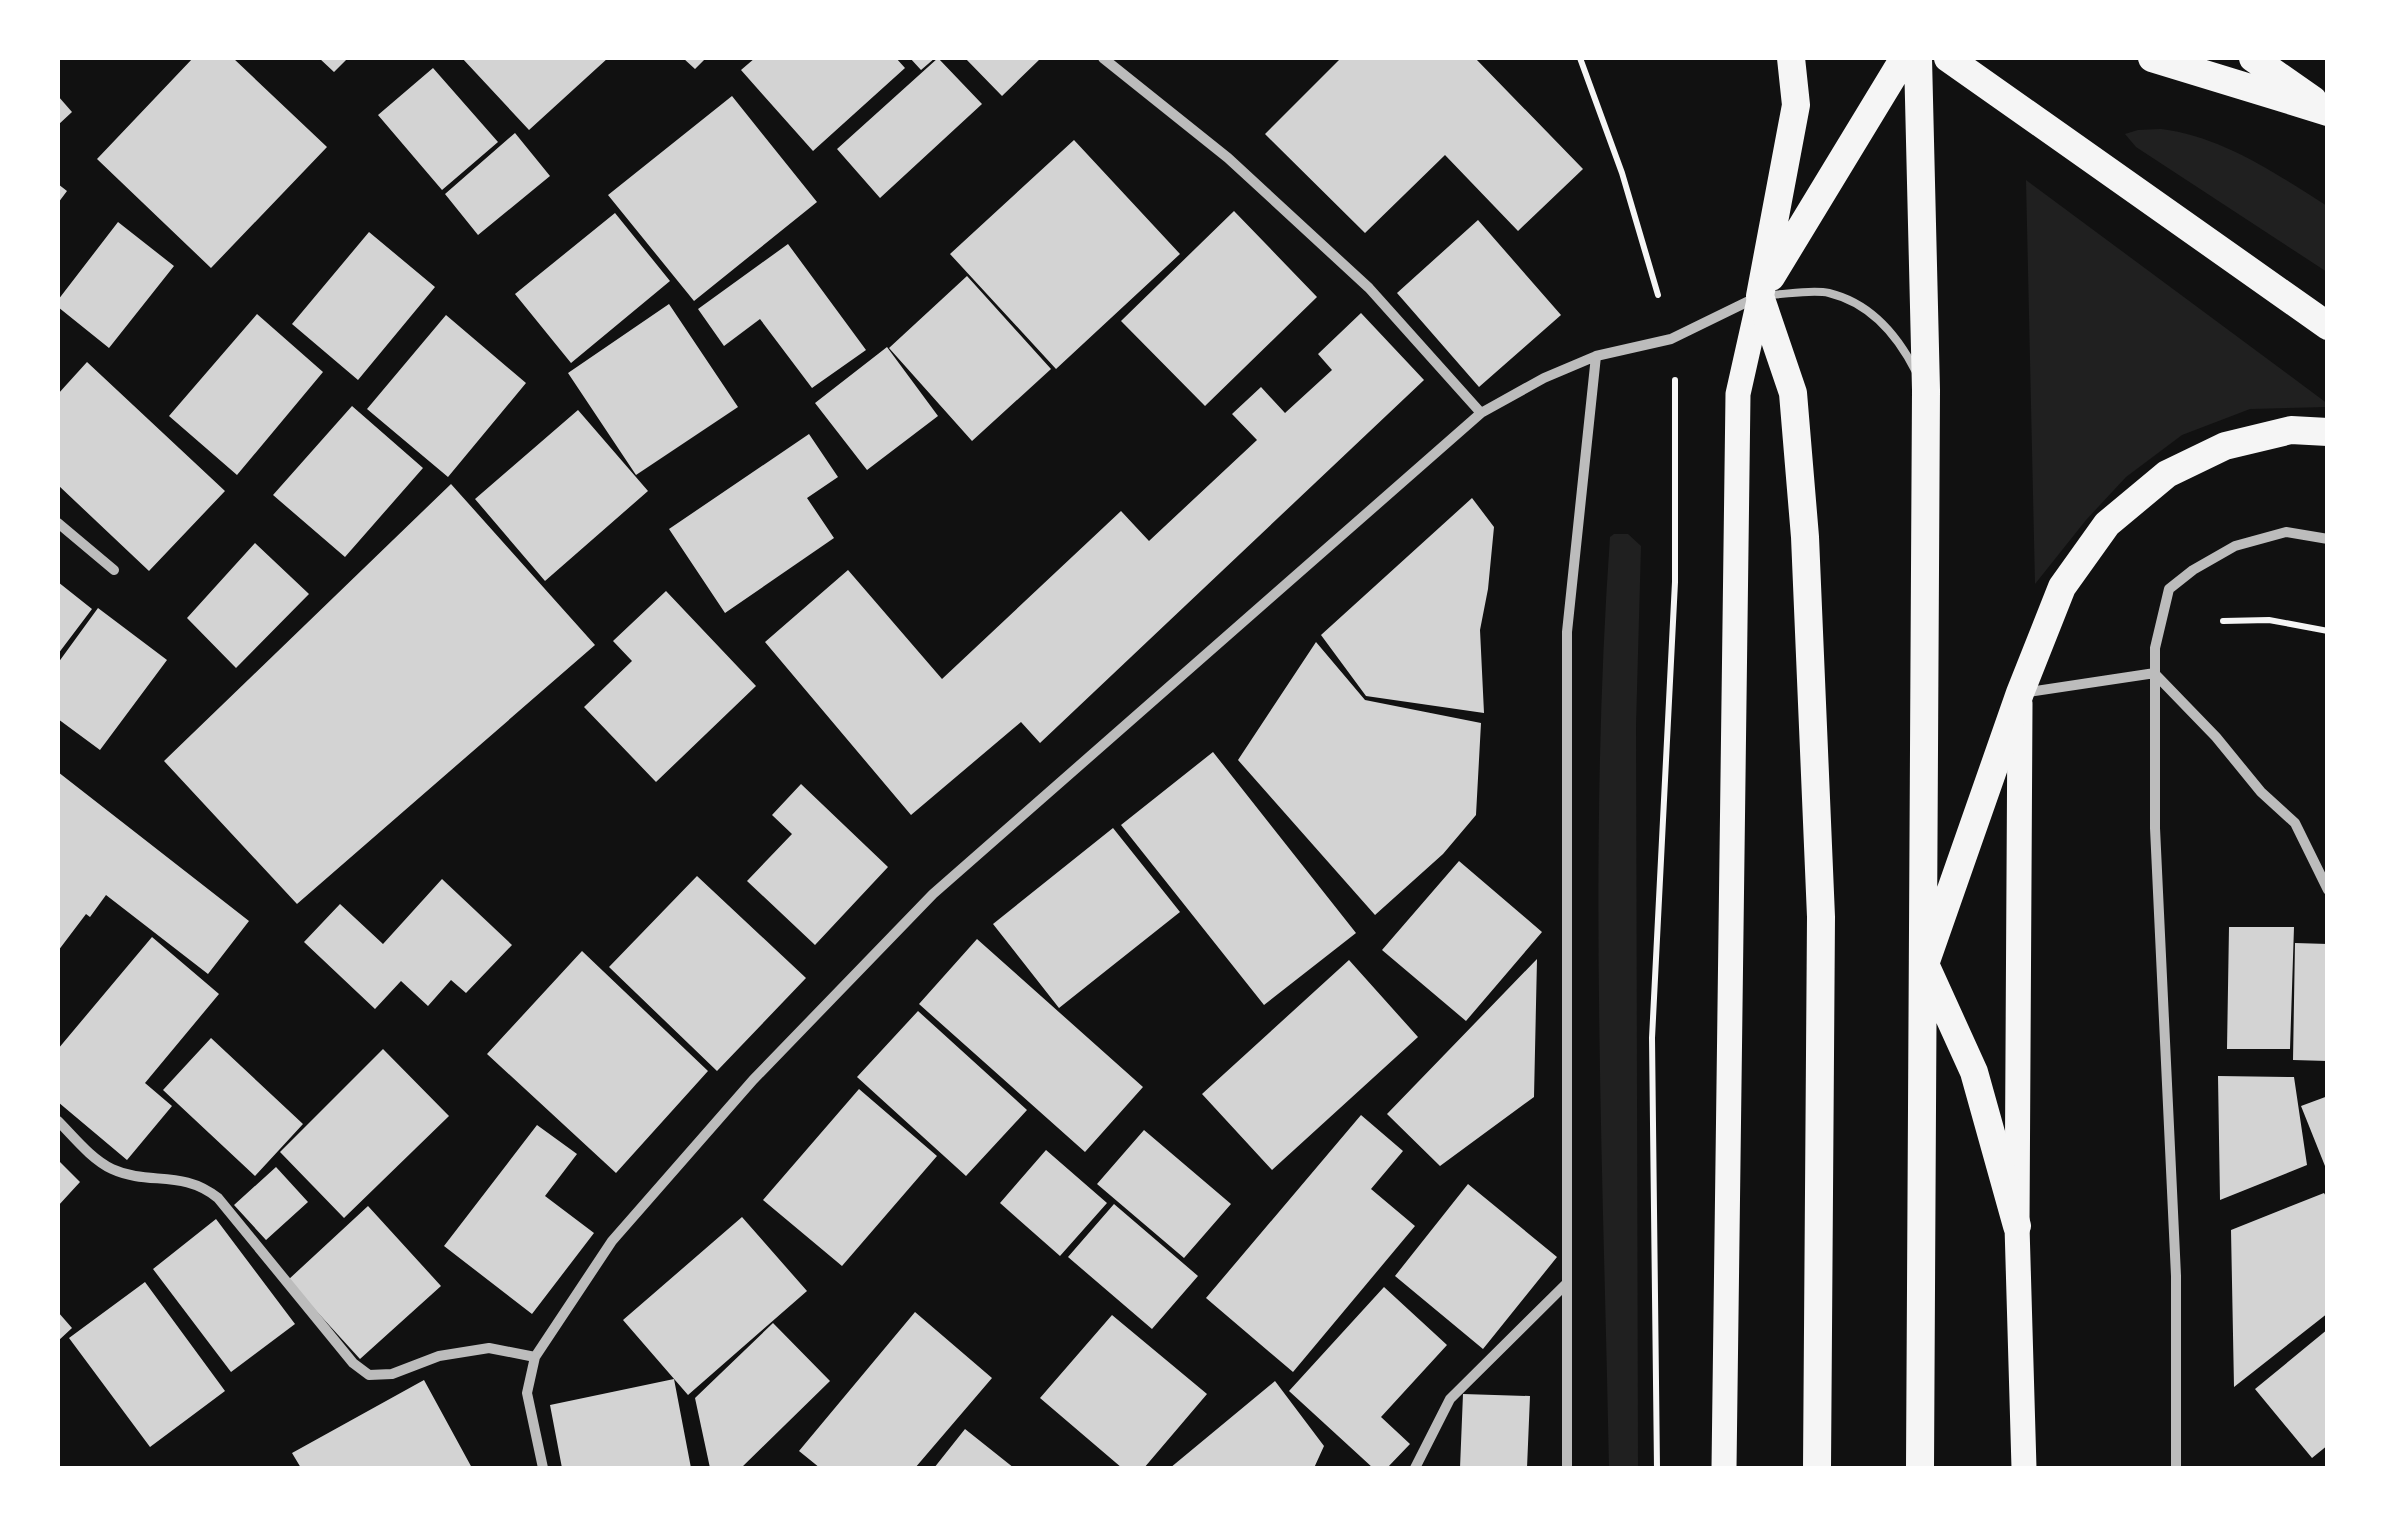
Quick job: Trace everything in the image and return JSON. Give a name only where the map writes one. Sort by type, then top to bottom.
[{"type":"highway","points":[[1791,58],[1796,105],[1760,296],[1793,393],[1806,537],[1821,917],[1817,1468]]},
{"type":"highway","points":[[1760,296],[1904,58]]},
{"type":"highway","points":[[1918,58],[1926,390],[1920,1468]]},
{"type":"highway","points":[[1948,58],[2328,326]]},
{"type":"highway","points":[[2152,58],[2328,111]]},
{"type":"highway","points":[[2254,58],[2328,111]]},
{"type":"highway","points":[[2017,1226],[1974,1072],[1925,964],[2020,693],[2062,587],[2107,524],[2167,474],[2225,446],[2291,430],[2328,432]]},
{"type":"main road","points":[[1724,1468],[1738,394],[1760,296]]},
{"type":"main road","points":[[2020,693],[2017,1226],[2024,1468]]},
{"type":"street","points":[[1103,58],[1228,158],[1369,288],[1481,413]]},
{"type":"street","points":[[543,1468],[527,1393],[535,1356],[612,1241],[753,1080],[933,894],[1481,413],[1544,378],[1596,356],[1671,340],[1760,296]]},
{"type":"street","points":[[1568,1468],[1567,632],[1596,356]]},
{"type":"street","points":[[58,522],[114,570]]},
{"type":"street","points":[[2176,1468],[2176,1276],[2154,828],[2155,648],[2169,589],[2235,546],[2286,532],[2328,539]]},
{"type":"street","points":[[2020,693],[2154,673]]},
{"type":"street","points":[[2154,673],[2216,737],[2261,792],[2295,823],[2328,890]]},
{"type":"street","points":[[58,1121],[110,1168],[202,1185],[218,1198],[353,1363],[369,1375],[392,1374],[439,1356],[489,1348],[535,1356]]},
{"type":"street","points":[[1415,1468],[1450,1399],[1566,1284]]},
{"type":"lane","points":[[1760,296],[1828,293],[1874,316],[1902,344],[1926,390]]},
{"type":"path","points":[[1580,58],[1622,173]]},
{"type":"path","points":[[1657,1468],[1652,1038],[1675,582]]},
{"type":"path","points":[[2222,621],[2269,620],[2328,631]]},
{"type":"shaded area","points":[[2161,129],[2227,148],[2327,206],[2327,272],[2136,147],[2125,134]]},
{"type":"shaded area","points":[[2026,180],[2328,404],[2250,409],[2182,435],[2126,477],[2035,584]]},
{"type":"shaded area","points":[[1628,534],[1641,546],[1636,725],[1638,1468],[1609,1468],[1598,886],[1603,653],[1610,537]]},
{"type":"building","points":[[193,58],[233,58],[327,147],[211,268],[97,159]]},
{"type":"building","points":[[319,58],[348,58],[334,72]]},
{"type":"building","points":[[462,58],[608,58],[529,130]]},
{"type":"building","points":[[683,58],[706,58],[695,69]]},
{"type":"building","points":[[755,58],[896,58],[905,68],[813,151],[741,70]]},
{"type":"building","points":[[910,58],[935,58],[921,70]]},
{"type":"building","points":[[938,58],[982,104],[880,198],[837,149]]},
{"type":"building","points":[[965,58],[1041,58],[1002,96]]},
{"type":"building","points":[[1341,58],[1475,58],[1583,169],[1518,231],[1445,155],[1365,233],[1265,134]]},
{"type":"building","points":[[433,68],[498,142],[442,190],[378,115]]},
{"type":"building","points":[[58,96],[72,112],[58,125]]},
{"type":"building","points":[[732,96],[817,202],[694,301],[608,195]]},
{"type":"building","points":[[515,133],[550,176],[478,235],[445,194]]},
{"type":"building","points":[[1074,140],[1180,254],[1056,369],[950,254]]},
{"type":"building","points":[[58,184],[67,191],[58,203]]},
{"type":"building","points":[[1234,211],[1317,297],[1205,406],[1121,321]]},
{"type":"building","points":[[615,213],[670,281],[571,363],[515,294]]},
{"type":"building","points":[[1478,220],[1561,315],[1479,387],[1397,293]]},
{"type":"building","points":[[118,222],[174,266],[109,348],[58,307],[58,300]]},
{"type":"building","points":[[369,232],[435,287],[358,380],[292,324]]},
{"type":"building","points":[[788,244],[866,350],[812,388],[760,319],[724,346],[698,309]]},
{"type":"building","points":[[967,276],[1051,369],[972,441],[889,348]]},
{"type":"building","points":[[669,304],[738,407],[636,475],[568,373]]},
{"type":"building","points":[[1361,313],[1424,380],[1040,743],[1021,722],[911,815],[765,642],[848,570],[942,679],[1121,511],[1149,541],[1257,440],[1232,414],[1261,387],[1285,413],[1332,370],[1318,354]]},
{"type":"building","points":[[257,314],[323,372],[237,475],[169,416]]},
{"type":"building","points":[[446,315],[526,383],[448,477],[367,409]]},
{"type":"building","points":[[887,347],[938,416],[867,470],[815,403]]},
{"type":"building","points":[[87,362],[225,491],[149,571],[58,485],[58,394]]},
{"type":"building","points":[[352,406],[423,468],[345,557],[273,495]]},
{"type":"building","points":[[578,410],[648,491],[545,581],[475,499]]},
{"type":"building","points":[[809,434],[838,477],[807,498],[834,538],[725,613],[669,529]]},
{"type":"building","points":[[451,484],[595,645],[297,904],[164,761]]},
{"type":"building","points":[[1472,498],[1494,527],[1480,630],[1484,713],[1366,696],[1321,635]]},
{"type":"building","points":[[255,543],[309,594],[236,668],[187,618]]},
{"type":"building","points":[[58,582],[92,609],[58,654]]},
{"type":"building","points":[[666,591],[756,686],[656,782],[584,707],[632,661],[613,641]]},
{"type":"building","points":[[98,608],[167,660],[100,750],[58,719],[58,663]]},
{"type":"building","points":[[1316,642],[1365,700],[1481,723],[1476,815],[1443,854],[1375,915],[1238,760]]},
{"type":"building","points":[[1213,752],[1356,933],[1264,1005],[1121,825]]},
{"type":"building","points":[[58,772],[249,921],[208,974],[106,895],[58,951]]},
{"type":"building","points":[[801,784],[888,867],[815,945],[747,881],[792,834],[772,815]]},
{"type":"building","points":[[1113,828],[1180,912],[1059,1008],[993,924]]},
{"type":"building","points":[[1459,861],[1542,932],[1466,1021],[1382,950]]},
{"type":"building","points":[[697,876],[806,978],[717,1071],[609,967]]},
{"type":"building","points":[[442,879],[512,945],[466,993],[451,980],[428,1006],[401,981],[375,1009],[304,942],[340,904],[383,944]]},
{"type":"building","points":[[2229,927],[2294,927],[2290,1049],[2227,1049]]},
{"type":"building","points":[[152,937],[219,994],[145,1083],[172,1106],[127,1160],[58,1102],[58,1049]]},
{"type":"building","points":[[977,939],[1143,1087],[1085,1152],[919,1004]]},
{"type":"building","points":[[2295,943],[2328,944],[2328,1061],[2293,1060]]},
{"type":"building","points":[[582,951],[708,1071],[616,1173],[487,1054]]},
{"type":"building","points":[[1537,959],[1534,1097],[1440,1166],[1387,1114]]},
{"type":"building","points":[[1349,960],[1418,1037],[1272,1170],[1202,1094]]},
{"type":"building","points":[[918,1011],[1027,1110],[966,1176],[857,1077]]},
{"type":"building","points":[[211,1038],[303,1124],[255,1176],[163,1090]]},
{"type":"building","points":[[383,1049],[449,1116],[344,1218],[280,1152]]},
{"type":"building","points":[[2218,1076],[2294,1077],[2307,1165],[2220,1200]]},
{"type":"building","points":[[859,1089],[937,1156],[842,1266],[763,1200]]},
{"type":"building","points":[[2328,1096],[2328,1171],[2327,1171],[2301,1106]]},
{"type":"building","points":[[1361,1115],[1403,1151],[1371,1189],[1415,1226],[1293,1372],[1206,1298]]},
{"type":"building","points":[[537,1125],[577,1154],[545,1196],[594,1233],[532,1314],[444,1246]]},
{"type":"building","points":[[1144,1130],[1231,1204],[1184,1258],[1097,1184]]},
{"type":"building","points":[[1046,1150],[1107,1203],[1060,1256],[1000,1203]]},
{"type":"building","points":[[58,1160],[80,1182],[58,1206]]},
{"type":"building","points":[[276,1167],[308,1202],[266,1240],[234,1205]]},
{"type":"building","points":[[1468,1184],[1557,1257],[1483,1349],[1395,1276]]},
{"type":"building","points":[[2324,1193],[2328,1200],[2328,1313],[2234,1387],[2231,1230]]},
{"type":"building","points":[[1114,1204],[1198,1276],[1152,1329],[1068,1257]]},
{"type":"building","points":[[368,1206],[441,1286],[360,1359],[288,1280]]},
{"type":"building","points":[[742,1217],[807,1291],[688,1395],[623,1320]]},
{"type":"building","points":[[216,1219],[295,1324],[231,1372],[153,1269]]},
{"type":"building","points":[[145,1282],[225,1391],[150,1447],[69,1338]]},
{"type":"building","points":[[1384,1287],[1447,1345],[1381,1417],[1410,1444],[1387,1468],[1373,1468],[1289,1391]]},
{"type":"building","points":[[58,1312],[72,1328],[58,1341]]},
{"type":"building","points":[[915,1312],[992,1378],[915,1468],[820,1468],[799,1451]]},
{"type":"building","points":[[1112,1315],[1207,1394],[1144,1468],[1122,1468],[1040,1398]]},
{"type":"building","points":[[773,1323],[830,1381],[741,1468],[710,1468],[695,1398]]},
{"type":"building","points":[[2328,1329],[2328,1445],[2312,1458],[2255,1389]]},
{"type":"building","points":[[674,1379],[691,1468],[562,1468],[550,1405]]},
{"type":"building","points":[[424,1380],[472,1468],[301,1468],[292,1453]]},
{"type":"building","points":[[1275,1381],[1324,1446],[1314,1468],[1170,1468]]},
{"type":"building","points":[[1463,1394],[1530,1396],[1527,1468],[1460,1468]]},
{"type":"building","points":[[965,1429],[1014,1468],[934,1468]]}]
